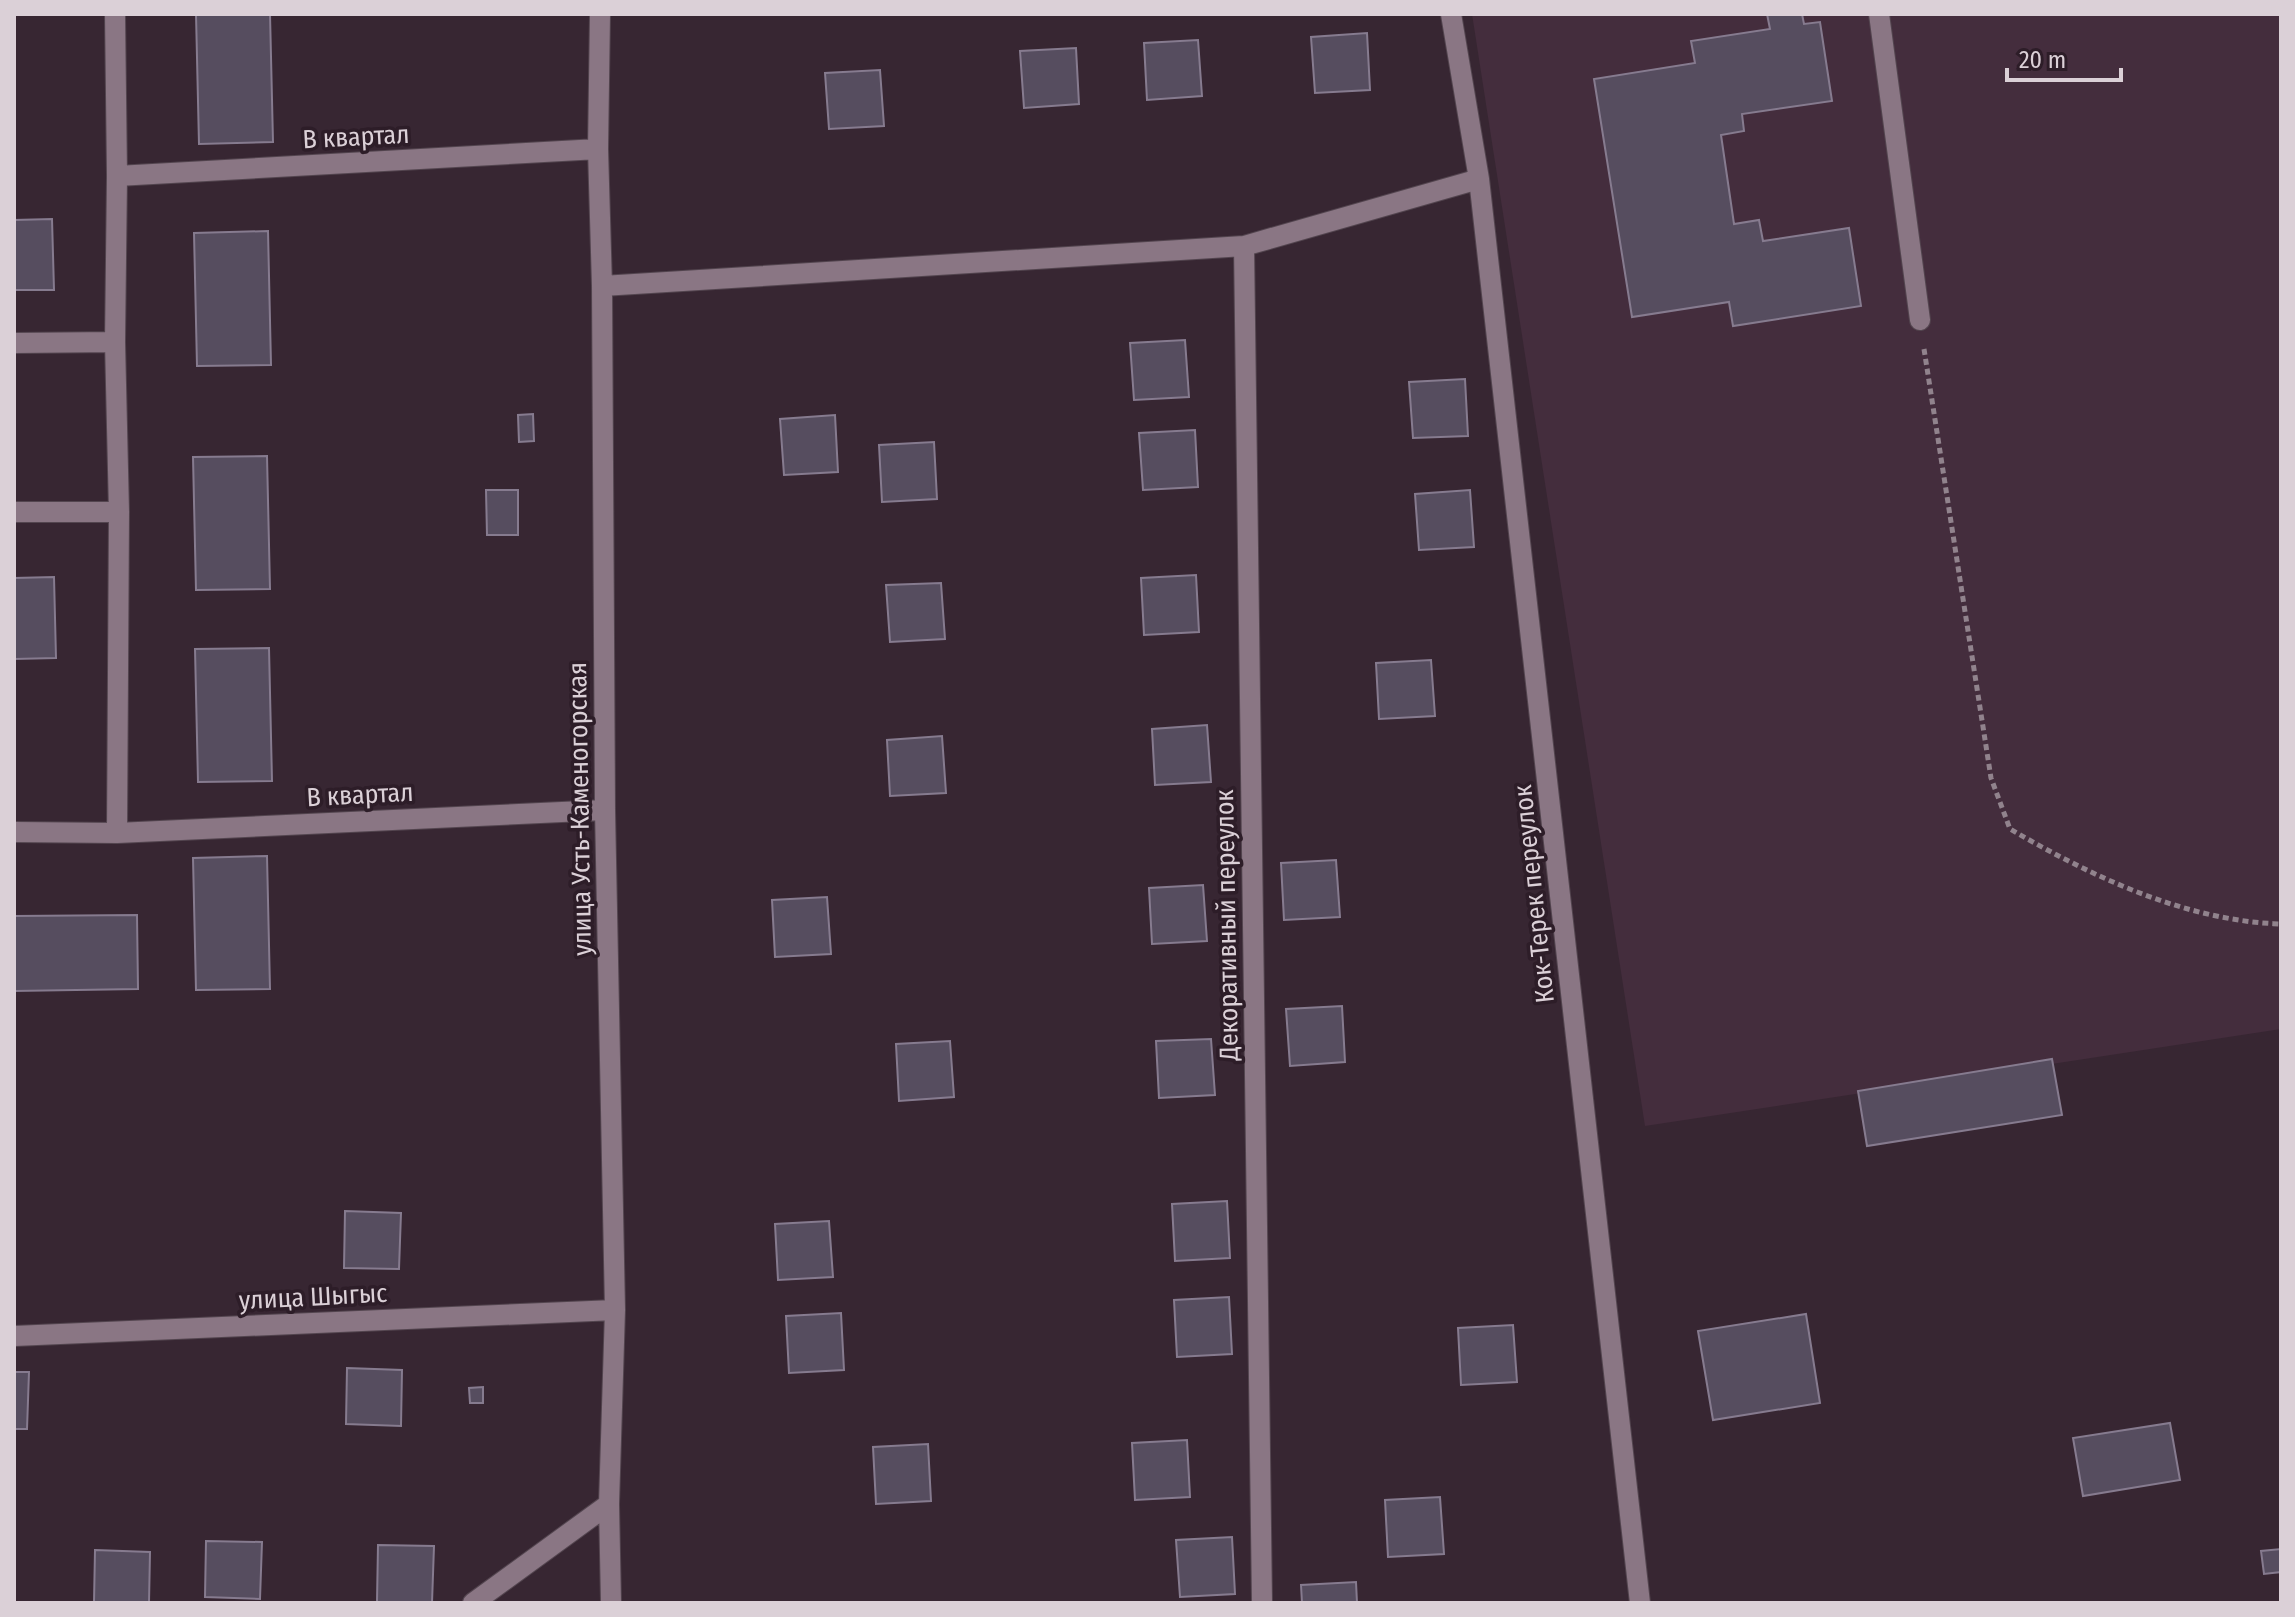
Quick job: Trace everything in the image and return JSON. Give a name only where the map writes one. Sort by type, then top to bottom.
[{"type":"street","points":[[115,14],[115,342],[119,512],[117,833]]},
{"type":"street","name":"улица Усть-Каменогорская","points":[[600,14],[598,149],[602,286],[605,810],[615,1310],[609,1504],[611,1603]]},
{"type":"street","name":"Кок-Терек переулок","points":[[1451,14],[1479,179],[1640,1603]]},
{"type":"street","points":[[1879,14],[1920,320]]},
{"type":"street","name":"В квартал","points":[[117,176],[598,149]]},
{"type":"street","points":[[602,286],[1244,246],[1479,179]]},
{"type":"street","name":"Декоративный переулок","points":[[1244,246],[1262,1603]]},
{"type":"street","points":[[14,343],[115,342]]},
{"type":"street","points":[[14,512],[119,512]]},
{"type":"street","name":"В квартал","points":[[14,832],[117,833],[605,810]]},
{"type":"street","name":"улица Шыгыс","points":[[14,1336],[615,1310]]},
{"type":"street","points":[[473,1603],[609,1504]]},
{"type":"path","points":[[1920,320],[1991,778],[2010,829],[2051,853],[2157,900],[2254,923],[2281,924]]},
{"type":"shaded area","points":[[1472,14],[2281,14],[2281,1029],[1645,1126]]},
{"type":"building","points":[[196,14],[270,14],[273,142],[199,144]]},
{"type":"building","points":[[1767,14],[1802,14],[1804,24],[1820,22],[1832,101],[1742,114],[1744,131],[1721,135],[1734,224],[1759,220],[1763,241],[1849,228],[1861,306],[1733,326],[1729,302],[1632,317],[1594,79],[1695,63],[1691,41],[1770,29]]},
{"type":"building","points":[[1367,33],[1370,90],[1315,93],[1311,37]]},
{"type":"building","points":[[1198,40],[1202,96],[1147,100],[1144,43]]},
{"type":"building","points":[[1076,48],[1079,104],[1024,108],[1020,51]]},
{"type":"building","points":[[880,70],[884,126],[829,129],[825,73]]},
{"type":"building","points":[[52,219],[54,290],[14,290],[14,220]]},
{"type":"building","points":[[268,231],[271,365],[197,366],[194,233]]},
{"type":"building","points":[[1185,340],[1189,397],[1134,400],[1130,343]]},
{"type":"building","points":[[1465,379],[1468,436],[1413,438],[1409,382]]},
{"type":"building","points":[[533,414],[534,441],[519,442],[518,415]]},
{"type":"building","points":[[835,415],[838,472],[784,475],[780,419]]},
{"type":"building","points":[[1195,430],[1198,487],[1143,490],[1139,433]]},
{"type":"building","points":[[934,442],[937,499],[882,502],[879,445]]},
{"type":"building","points":[[267,456],[270,589],[196,590],[193,457]]},
{"type":"building","points":[[486,490],[518,490],[518,535],[487,535]]},
{"type":"building","points":[[1470,490],[1474,547],[1419,550],[1415,494]]},
{"type":"building","points":[[1196,575],[1199,632],[1144,635],[1141,578]]},
{"type":"building","points":[[54,577],[56,658],[14,659],[14,578]]},
{"type":"building","points":[[941,583],[945,639],[890,642],[886,585]]},
{"type":"building","points":[[269,648],[272,781],[198,782],[195,649]]},
{"type":"building","points":[[1431,660],[1435,716],[1379,719],[1376,663]]},
{"type":"building","points":[[1207,725],[1211,782],[1155,785],[1152,729]]},
{"type":"building","points":[[942,736],[946,793],[890,796],[887,740]]},
{"type":"building","points":[[267,856],[270,989],[196,990],[193,858]]},
{"type":"building","points":[[1336,860],[1340,917],[1284,920],[1281,863]]},
{"type":"building","points":[[1203,885],[1207,941],[1152,944],[1149,888]]},
{"type":"building","points":[[827,897],[831,954],[775,957],[772,900]]},
{"type":"building","points":[[137,915],[138,989],[14,991],[14,916]]},
{"type":"building","points":[[1342,1006],[1345,1062],[1290,1066],[1286,1009]]},
{"type":"building","points":[[1211,1039],[1215,1095],[1159,1098],[1156,1041]]},
{"type":"building","points":[[950,1041],[954,1097],[899,1101],[896,1044]]},
{"type":"building","points":[[2052,1059],[2062,1115],[1867,1146],[1858,1091]]},
{"type":"building","points":[[1227,1201],[1230,1258],[1175,1261],[1172,1204]]},
{"type":"building","points":[[345,1211],[401,1213],[399,1269],[344,1268]]},
{"type":"building","points":[[829,1221],[833,1277],[778,1280],[775,1224]]},
{"type":"building","points":[[1229,1297],[1232,1354],[1177,1357],[1174,1300]]},
{"type":"building","points":[[841,1313],[844,1370],[789,1373],[786,1316]]},
{"type":"building","points":[[1806,1314],[1820,1403],[1713,1420],[1698,1331]]},
{"type":"building","points":[[1513,1325],[1517,1382],[1461,1385],[1458,1328]]},
{"type":"building","points":[[347,1368],[402,1370],[401,1426],[346,1424]]},
{"type":"building","points":[[14,1372],[29,1372],[27,1429],[14,1429]]},
{"type":"building","points":[[483,1387],[483,1403],[470,1403],[469,1388]]},
{"type":"building","points":[[2170,1423],[2180,1480],[2083,1496],[2073,1438]]},
{"type":"building","points":[[1187,1440],[1190,1497],[1135,1500],[1132,1443]]},
{"type":"building","points":[[928,1444],[931,1501],[876,1504],[873,1447]]},
{"type":"building","points":[[1440,1497],[1444,1554],[1388,1557],[1385,1500]]},
{"type":"building","points":[[1232,1537],[1235,1594],[1180,1597],[1176,1540]]},
{"type":"building","points":[[206,1541],[262,1542],[260,1599],[205,1597]]},
{"type":"building","points":[[378,1545],[434,1546],[432,1603],[377,1602]]},
{"type":"building","points":[[2281,1549],[2281,1572],[2264,1574],[2261,1551]]},
{"type":"building","points":[[95,1550],[150,1552],[149,1603],[94,1603]]},
{"type":"building","points":[[1356,1582],[1357,1603],[1302,1603],[1301,1585]]}]
